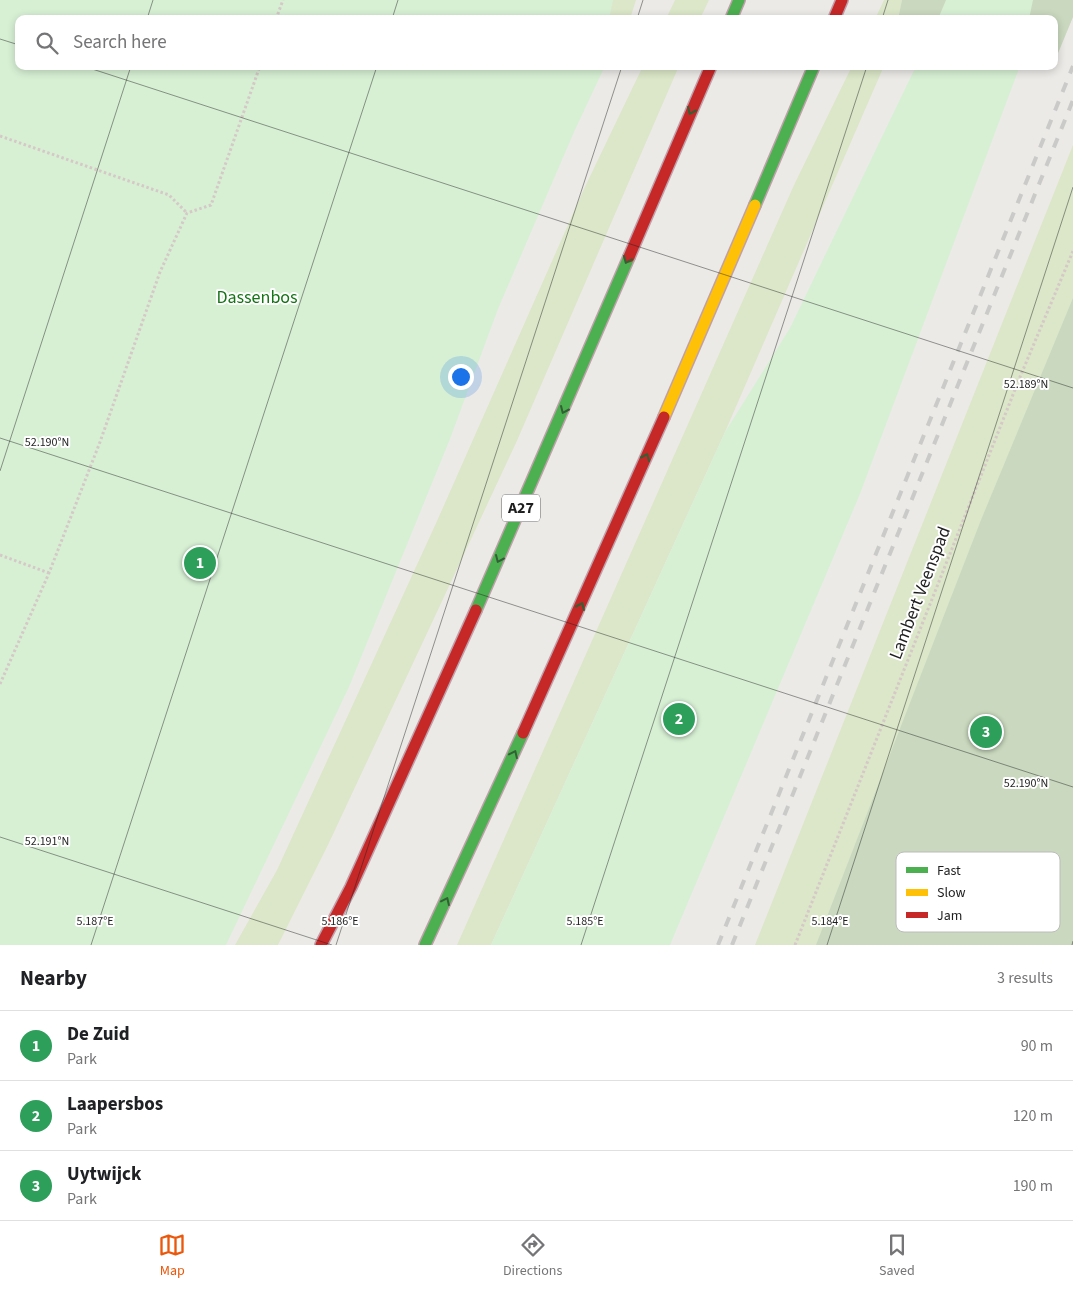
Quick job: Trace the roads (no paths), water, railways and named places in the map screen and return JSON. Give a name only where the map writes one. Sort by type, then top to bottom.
[{"type":"highway","points":[[733,15],[739,0]]},
{"type":"highway","points":[[836,15],[842,0]]},
{"type":"highway","name":"A27","points":[[321,945],[351,887],[465,636],[709,70]]},
{"type":"highway","points":[[425,945],[550,676],[666,413],[812,70]]},
{"type":"railway","points":[[718,945],[1073,66]]},
{"type":"railway","points":[[732,945],[1073,100]]},
{"type":"place","name":"De Zuid","points":[[200,563]]},
{"type":"place","name":"Laapersbos","points":[[679,719]]},
{"type":"place","name":"Uytwijck","points":[[986,732]]},
{"type":"park label","name":"Dassenbos","points":[[257,297]]}]
